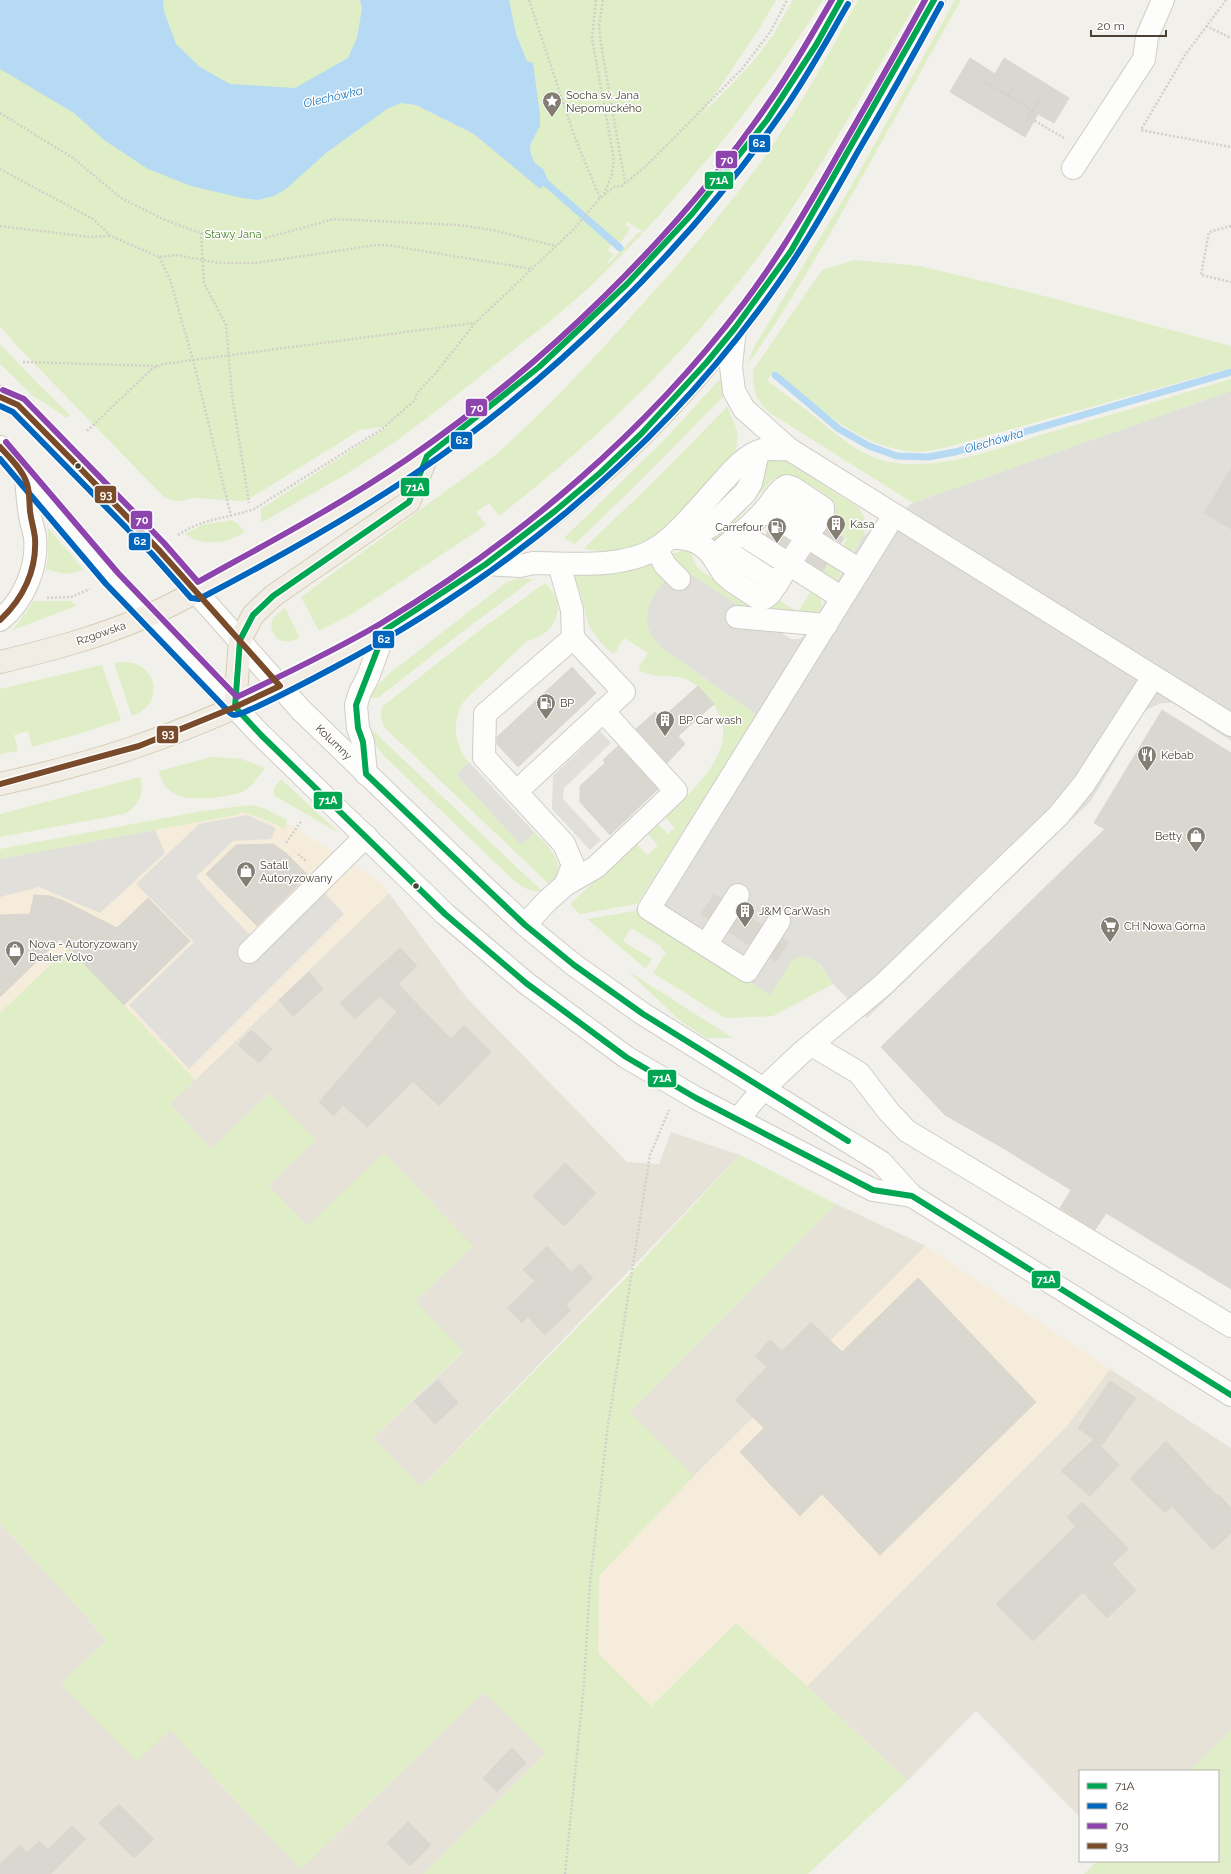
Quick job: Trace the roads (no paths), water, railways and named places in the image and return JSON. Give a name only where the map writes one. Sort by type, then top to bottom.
[{"type":"main road","name":"Rzgowska","points":[[0,662],[97,636],[148,616],[196,592],[284,545],[390,480],[426,456],[493,405],[544,363],[627,284],[692,214],[767,120],[812,51],[841,0]]},
{"type":"main road","points":[[0,784],[124,751],[235,707],[280,686],[385,630],[486,564],[560,507],[600,473],[642,434],[681,393],[735,328],[791,250],[815,211],[934,0]]},
{"type":"main road","points":[[235,707],[240,640],[253,615],[273,596],[409,502],[426,456]]},
{"type":"street","points":[[1073,168],[1144,59],[1147,37],[1163,0]]},
{"type":"street","points":[[735,328],[731,366],[734,391],[744,409],[789,449],[1231,725]]},
{"type":"street","name":"Kolumny","points":[[0,397],[18,406],[158,549],[300,709],[480,884],[525,925],[574,965],[626,1002],[882,1162],[912,1196],[1231,1395]]},
{"type":"street","name":"Kolumny","points":[[0,447],[112,578],[261,735],[445,914],[526,983],[626,1057],[678,1087],[873,1190],[912,1196]]},
{"type":"street","points":[[486,564],[520,566],[533,563],[559,564],[617,562],[643,555],[671,542],[738,465],[763,449],[789,449]]},
{"type":"street","points":[[0,620],[6,615],[22,595],[30,576],[34,556],[35,537],[30,515],[26,478]]},
{"type":"street","points":[[671,542],[702,545],[718,553],[727,578],[761,599],[768,597],[778,584],[823,512],[822,506],[790,486],[784,487],[770,504],[718,553]]},
{"type":"street","points":[[770,504],[812,531],[860,570]]},
{"type":"street","points":[[779,921],[747,971],[649,909],[894,514]]},
{"type":"street","points":[[740,533],[842,598]]},
{"type":"street","points":[[671,542],[665,565],[679,579]]},
{"type":"street","points":[[516,792],[624,692],[573,638],[572,610],[559,564]]},
{"type":"street","points":[[737,616],[826,625]]},
{"type":"street","points":[[366,774],[363,742],[358,728],[356,705],[385,630]]},
{"type":"street","points":[[566,885],[573,865],[564,844],[484,758],[485,714],[573,638]]},
{"type":"street","points":[[738,1119],[763,1089],[888,980],[1058,816],[1084,784],[1153,677]]},
{"type":"street","points":[[525,925],[547,901],[566,885],[596,867],[676,791],[603,711]]},
{"type":"street","points":[[249,952],[366,836]]},
{"type":"street","points":[[706,945],[738,895]]},
{"type":"street","points":[[812,1045],[859,1073],[889,1112],[907,1131],[1231,1326]]},
{"type":"water","name":"Stawy Jana","points":[[0,0],[163,0],[164,11],[176,44],[200,67],[230,84],[295,88],[348,58],[357,38],[362,8],[360,0],[509,0],[516,34],[527,61],[533,63],[540,115],[540,126],[530,145],[531,155],[535,163],[543,169],[548,180],[540,189],[474,134],[416,105],[401,103],[387,109],[326,153],[286,189],[274,196],[258,200],[242,198],[191,186],[148,169],[104,140],[74,113],[0,69]]},
{"type":"waterway","name":"Olechówka","points":[[539,177],[620,248]]},
{"type":"waterway","name":"Olechówka","points":[[775,375],[839,429],[869,446],[897,456],[928,457],[955,452],[1231,372]]},
{"type":"place","name":"Socha sv. Jana Nepomuckého","points":[[552,118]]},
{"type":"place","name":"Kasa","points":[[836,541]]},
{"type":"place","name":"Carrefour","points":[[777,544]]},
{"type":"place","name":"BP","points":[[546,720]]},
{"type":"place","name":"BP Car wash","points":[[665,737]]},
{"type":"place","name":"Kebab","points":[[1147,772]]},
{"type":"place","name":"Betty","points":[[1196,853]]},
{"type":"place","name":"Satall Autoryzowany","points":[[246,888]]},
{"type":"place","name":"J&M CarWash","points":[[745,928]]},
{"type":"place","name":"CH Nowa Górna","points":[[1110,943]]},
{"type":"place","name":"Nova - Autoryzowany Dealer Volvo","points":[[15,967]]}]
